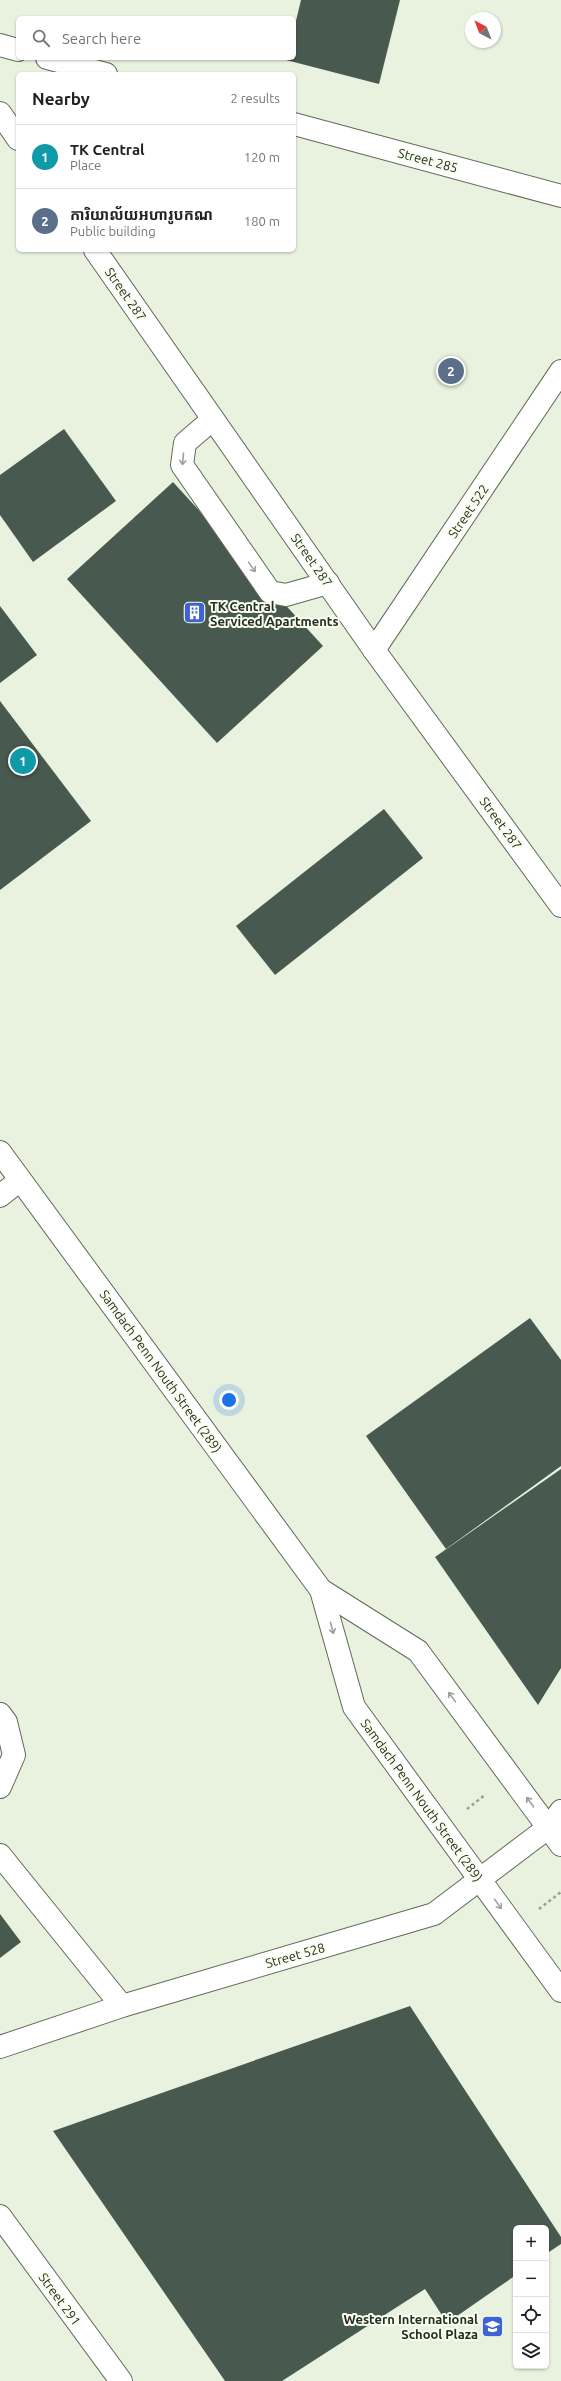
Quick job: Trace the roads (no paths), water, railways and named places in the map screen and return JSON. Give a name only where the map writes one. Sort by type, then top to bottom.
[{"type":"street","points":[[0,46],[16,50]]},
{"type":"street","points":[[54,60],[98,72]]},
{"type":"street","points":[[0,113],[16,136]]},
{"type":"street","name":"Street 285","points":[[296,125],[561,196]]},
{"type":"street","name":"Street 287","points":[[96,252],[374,650],[561,906]]},
{"type":"street","name":"Street 522","points":[[374,650],[561,371]]},
{"type":"street","points":[[213,419],[185,444],[182,465],[265,586],[270,592],[286,595],[328,584]]},
{"type":"street","name":"Samdach Penn Nouth Street (289)","points":[[0,1152],[322,1590],[354,1707],[481,1879],[561,1991]]},
{"type":"street","points":[[0,1196],[20,1180]]},
{"type":"street","name":"Samdach Penn Nouth Street (289)","points":[[322,1590],[418,1651],[510,1775],[557,1828]]},
{"type":"street","points":[[0,1714],[6,1722],[14,1755],[0,1787]]},
{"type":"street","name":"Street 528","points":[[0,2047],[122,2006],[434,1914],[481,1879],[557,1828]]},
{"type":"street","points":[[0,1855],[122,2006]]},
{"type":"street","name":"Street 291","points":[[0,2216],[120,2381]]},
{"type":"place","name":"ការិយាល័យអហារូបកណ","points":[[451,371]]},
{"type":"place","name":"TK Central Serviced Apartments","points":[[195,613]]},
{"type":"place","name":"TK Central","points":[[23,761]]},
{"type":"place","name":"Western International School Plaza","points":[[493,2326]]}]
